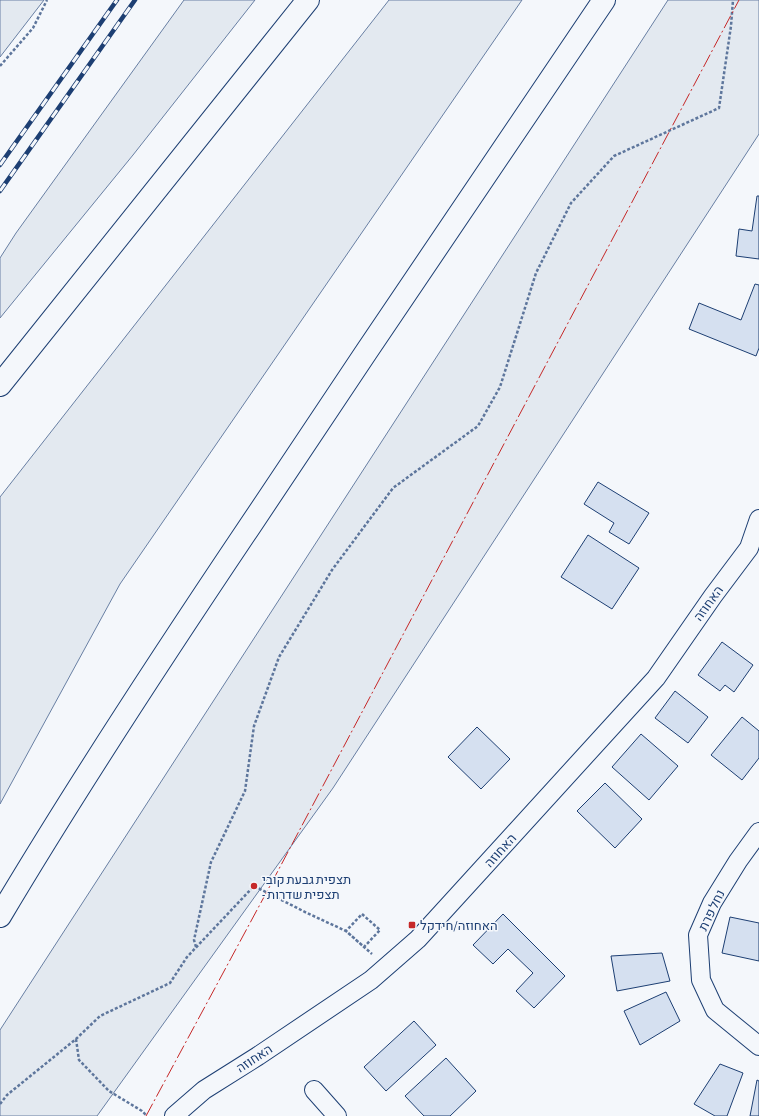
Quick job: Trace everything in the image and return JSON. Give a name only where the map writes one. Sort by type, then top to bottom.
[{"type":"highway","points":[[0,385],[308,0]]},
{"type":"highway","points":[[0,916],[54,826],[158,664],[397,304],[604,0]]},
{"type":"street","name":"האחוזה","points":[[174,1116],[204,1090],[258,1056],[371,980],[418,940],[656,678],[713,596],[754,550],[759,519]]},
{"type":"street","name":"נחל פרת","points":[[759,832],[738,861],[712,903],[698,935],[701,980],[715,1010],[759,1046]]},
{"type":"street","points":[[314,1090],[337,1116]]},
{"type":"path","points":[[0,66],[33,28],[47,0]]},
{"type":"path","points":[[196,947],[194,940],[211,862],[246,791],[254,726],[279,657],[332,570],[392,488],[478,426],[500,387],[536,273],[571,203],[614,156],[719,108],[731,26],[733,0]]},
{"type":"path","points":[[0,1104],[7,1095],[76,1039],[100,1016],[170,982],[187,957],[254,886],[346,931],[364,947],[380,930],[362,914],[346,931]]},
{"type":"path","points":[[76,1039],[79,1060],[109,1091],[142,1111],[147,1116]]},
{"type":"shaded area","points":[[0,0],[44,0],[0,57]]},
{"type":"shaded area","points":[[184,0],[255,0],[133,155],[0,318],[0,258],[16,233]]},
{"type":"shaded area","points":[[389,0],[522,0],[120,584],[0,804],[0,497]]},
{"type":"shaded area","points":[[668,0],[759,0],[759,134],[333,788],[97,1116],[0,1116],[0,1030]]},
{"type":"building","points":[[757,196],[759,196],[759,259],[736,256],[739,229],[752,231]]},
{"type":"building","points":[[755,284],[759,285],[759,348],[756,356],[689,329],[699,303],[741,320]]},
{"type":"building","points":[[598,482],[649,513],[629,544],[609,532],[614,523],[584,504]]},
{"type":"building","points":[[588,535],[639,568],[612,609],[561,577]]},
{"type":"building","points":[[722,642],[753,665],[734,692],[725,685],[720,691],[698,675]]},
{"type":"building","points":[[675,691],[708,717],[688,743],[655,718]]},
{"type":"building","points":[[742,717],[759,731],[759,758],[742,780],[711,755]]},
{"type":"building","points":[[477,727],[510,759],[481,789],[448,757]]},
{"type":"building","points":[[641,734],[678,766],[649,800],[612,767]]},
{"type":"building","points":[[605,783],[642,819],[615,848],[577,811]]},
{"type":"building","points":[[503,914],[565,976],[534,1008],[516,991],[533,973],[508,949],[493,964],[473,945]]},
{"type":"building","points":[[730,917],[759,923],[759,961],[722,953]]},
{"type":"building","points":[[662,953],[670,981],[617,991],[611,956]]},
{"type":"building","points":[[666,992],[680,1021],[640,1045],[624,1011]]},
{"type":"building","points":[[414,1021],[436,1045],[386,1091],[364,1067]]},
{"type":"building","points":[[446,1058],[476,1091],[450,1116],[424,1116],[405,1096]]},
{"type":"building","points":[[720,1064],[743,1073],[727,1116],[715,1116],[694,1104]]},
{"type":"building","points":[[757,1080],[759,1081],[759,1116],[750,1116]]},
{"type":"railway","points":[[0,165],[117,0]]},
{"type":"railway","points":[[0,191],[135,0]]},
{"type":"power","points":[[146,1116],[271,884],[739,0]]},
{"type":"place","name":"תצפית גבעת קובי - תצפית שדרות","points":[[254,886]]},
{"type":"place","name":"האחוזה/חידקל","points":[[412,925]]}]
